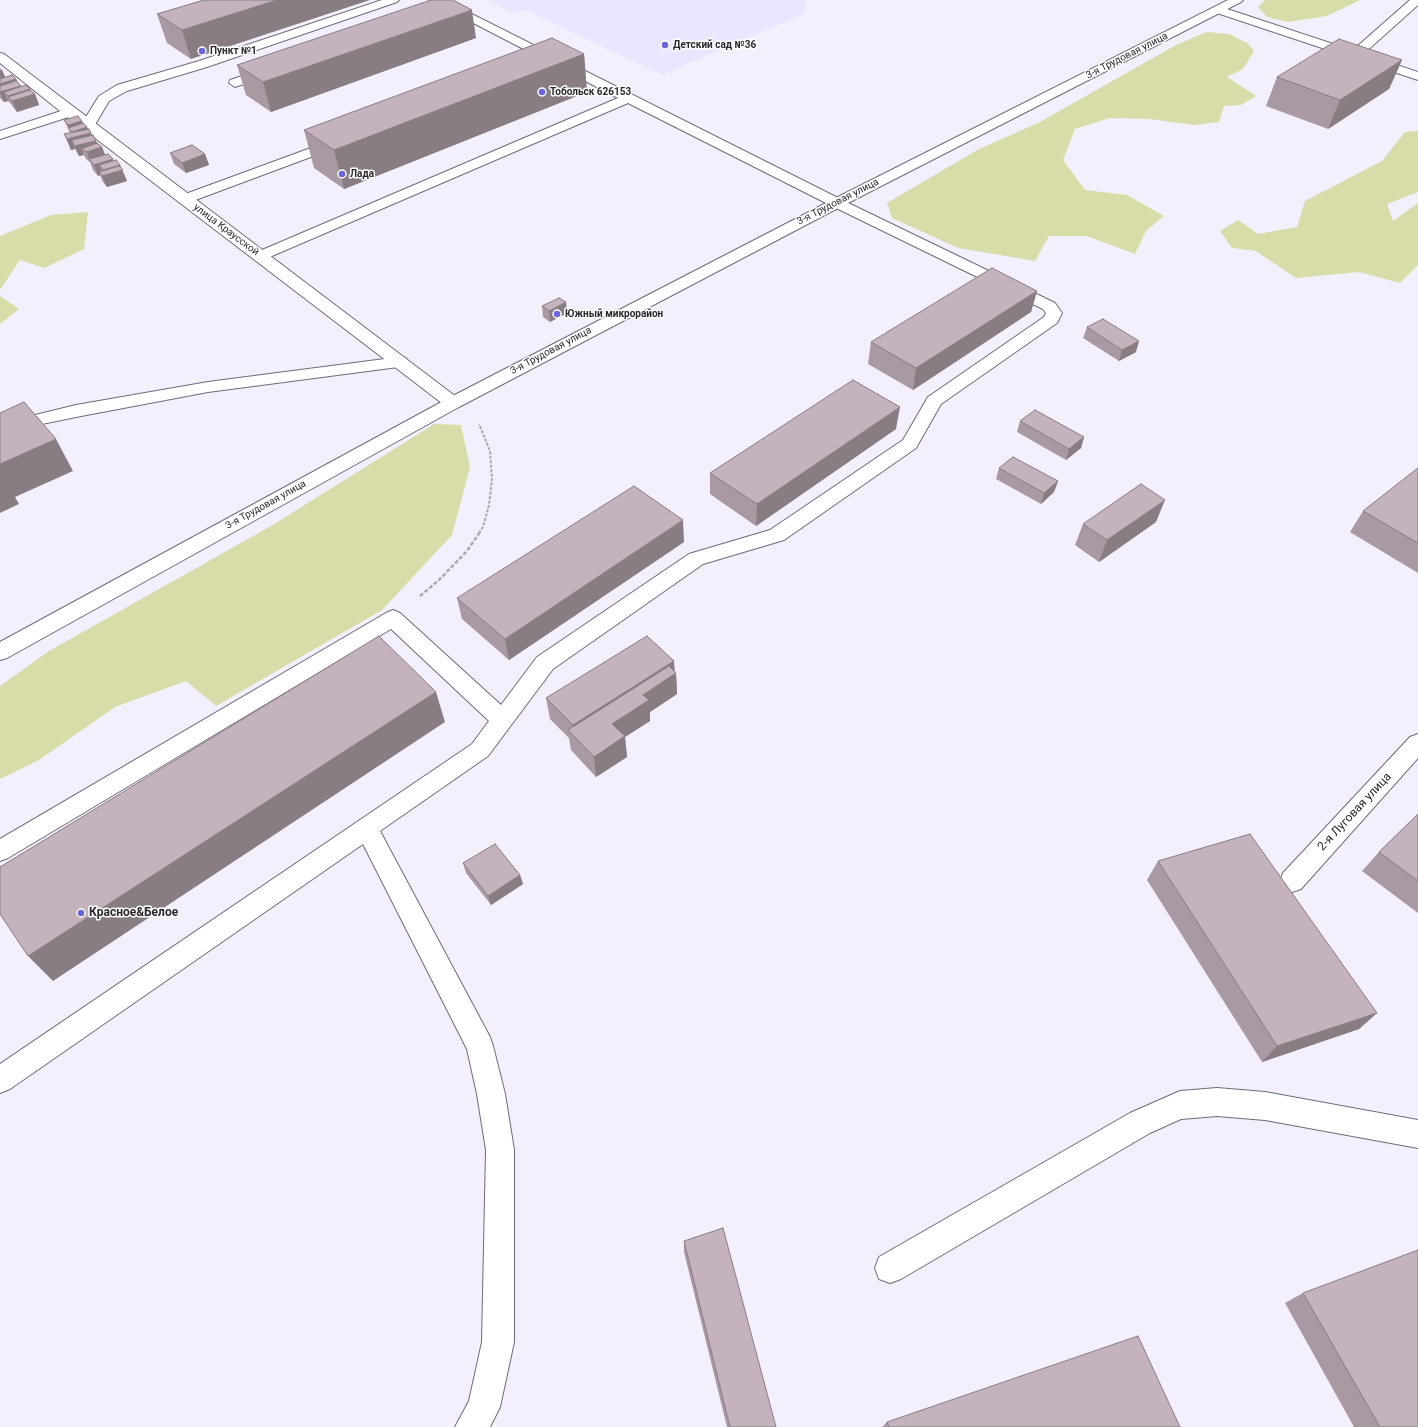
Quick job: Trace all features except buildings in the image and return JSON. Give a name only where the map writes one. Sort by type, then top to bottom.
[{"type":"street","points":[[88,126],[104,99],[113,92],[393,0]]},
{"type":"street","points":[[442,7],[464,0]]},
{"type":"street","name":"3-я Трудовая улица","points":[[0,652],[453,403],[837,202],[1237,0]]},
{"type":"street","points":[[1356,54],[1408,15],[1417,0]]},
{"type":"street","points":[[0,1080],[480,750],[545,663],[696,559],[778,535],[910,444],[934,401],[1051,320],[1054,313],[1049,306],[442,7]]},
{"type":"street","points":[[1218,10],[1356,54],[1418,76]]},
{"type":"street","name":"улица Краусской","points":[[0,57],[88,126],[453,403]]},
{"type":"street","points":[[539,67],[554,61]]},
{"type":"street","points":[[167,75],[230,75],[277,68]]},
{"type":"street","points":[[260,256],[628,98]]},
{"type":"street","points":[[0,135],[70,112]]},
{"type":"street","points":[[185,199],[348,138]]},
{"type":"street","points":[[0,437],[37,420],[76,411],[216,386],[400,362]]},
{"type":"street","points":[[0,851],[393,618],[502,719]]},
{"type":"street","name":"2-я Луговая улица","points":[[1292,881],[1418,744]]},
{"type":"street","points":[[366,827],[480,1046],[491,1094],[500,1150],[498,1342],[484,1407],[471,1427]]},
{"type":"street","points":[[890,1268],[1140,1124],[1180,1105],[1217,1102],[1265,1106],[1418,1134]]},
{"type":"path","points":[[393,618],[444,576],[468,551],[483,527],[489,505],[492,479],[490,451],[476,419],[453,403]]},
{"type":"shaded area","name":"Детский сад №36","points":[[487,0],[806,0],[803,14],[662,75],[525,10],[514,14]]},
{"type":"green space","points":[[1265,0],[1360,0],[1327,16],[1288,22],[1267,17],[1258,7]]},
{"type":"green space","points":[[1206,32],[1229,34],[1247,43],[1254,51],[1243,69],[1227,77],[1256,96],[1241,105],[1224,106],[1219,122],[1194,125],[1149,119],[1110,118],[1075,129],[1063,160],[1085,190],[1127,195],[1164,216],[1146,231],[1135,254],[1087,236],[1049,236],[1035,261],[958,248],[892,218],[887,203],[979,149],[1040,122],[1174,46]]},
{"type":"green space","points":[[1418,131],[1418,192],[1387,204],[1393,221],[1418,203],[1418,265],[1400,283],[1359,272],[1296,278],[1256,251],[1232,248],[1220,231],[1238,220],[1258,234],[1297,227],[1305,201],[1382,161],[1405,132]]},
{"type":"green space","points":[[88,212],[84,249],[44,268],[20,260],[0,290],[0,236],[51,215]]},
{"type":"green space","points":[[0,296],[19,309],[0,324]]},
{"type":"green space","points":[[434,424],[461,425],[470,467],[452,535],[382,610],[216,706],[186,681],[115,707],[39,760],[0,779],[0,686],[49,651],[271,526]]},
{"type":"place","name":"Детский сад №36","points":[[665,45]]},
{"type":"place","name":"Пункт №1","points":[[202,51]]},
{"type":"place","name":"Тобольск 626153","points":[[542,92]]},
{"type":"place","name":"Лада","points":[[342,174]]},
{"type":"place","name":"Южный микрорайон","points":[[557,314]]},
{"type":"place","name":"Красное&Белое","points":[[81,913]]}]
